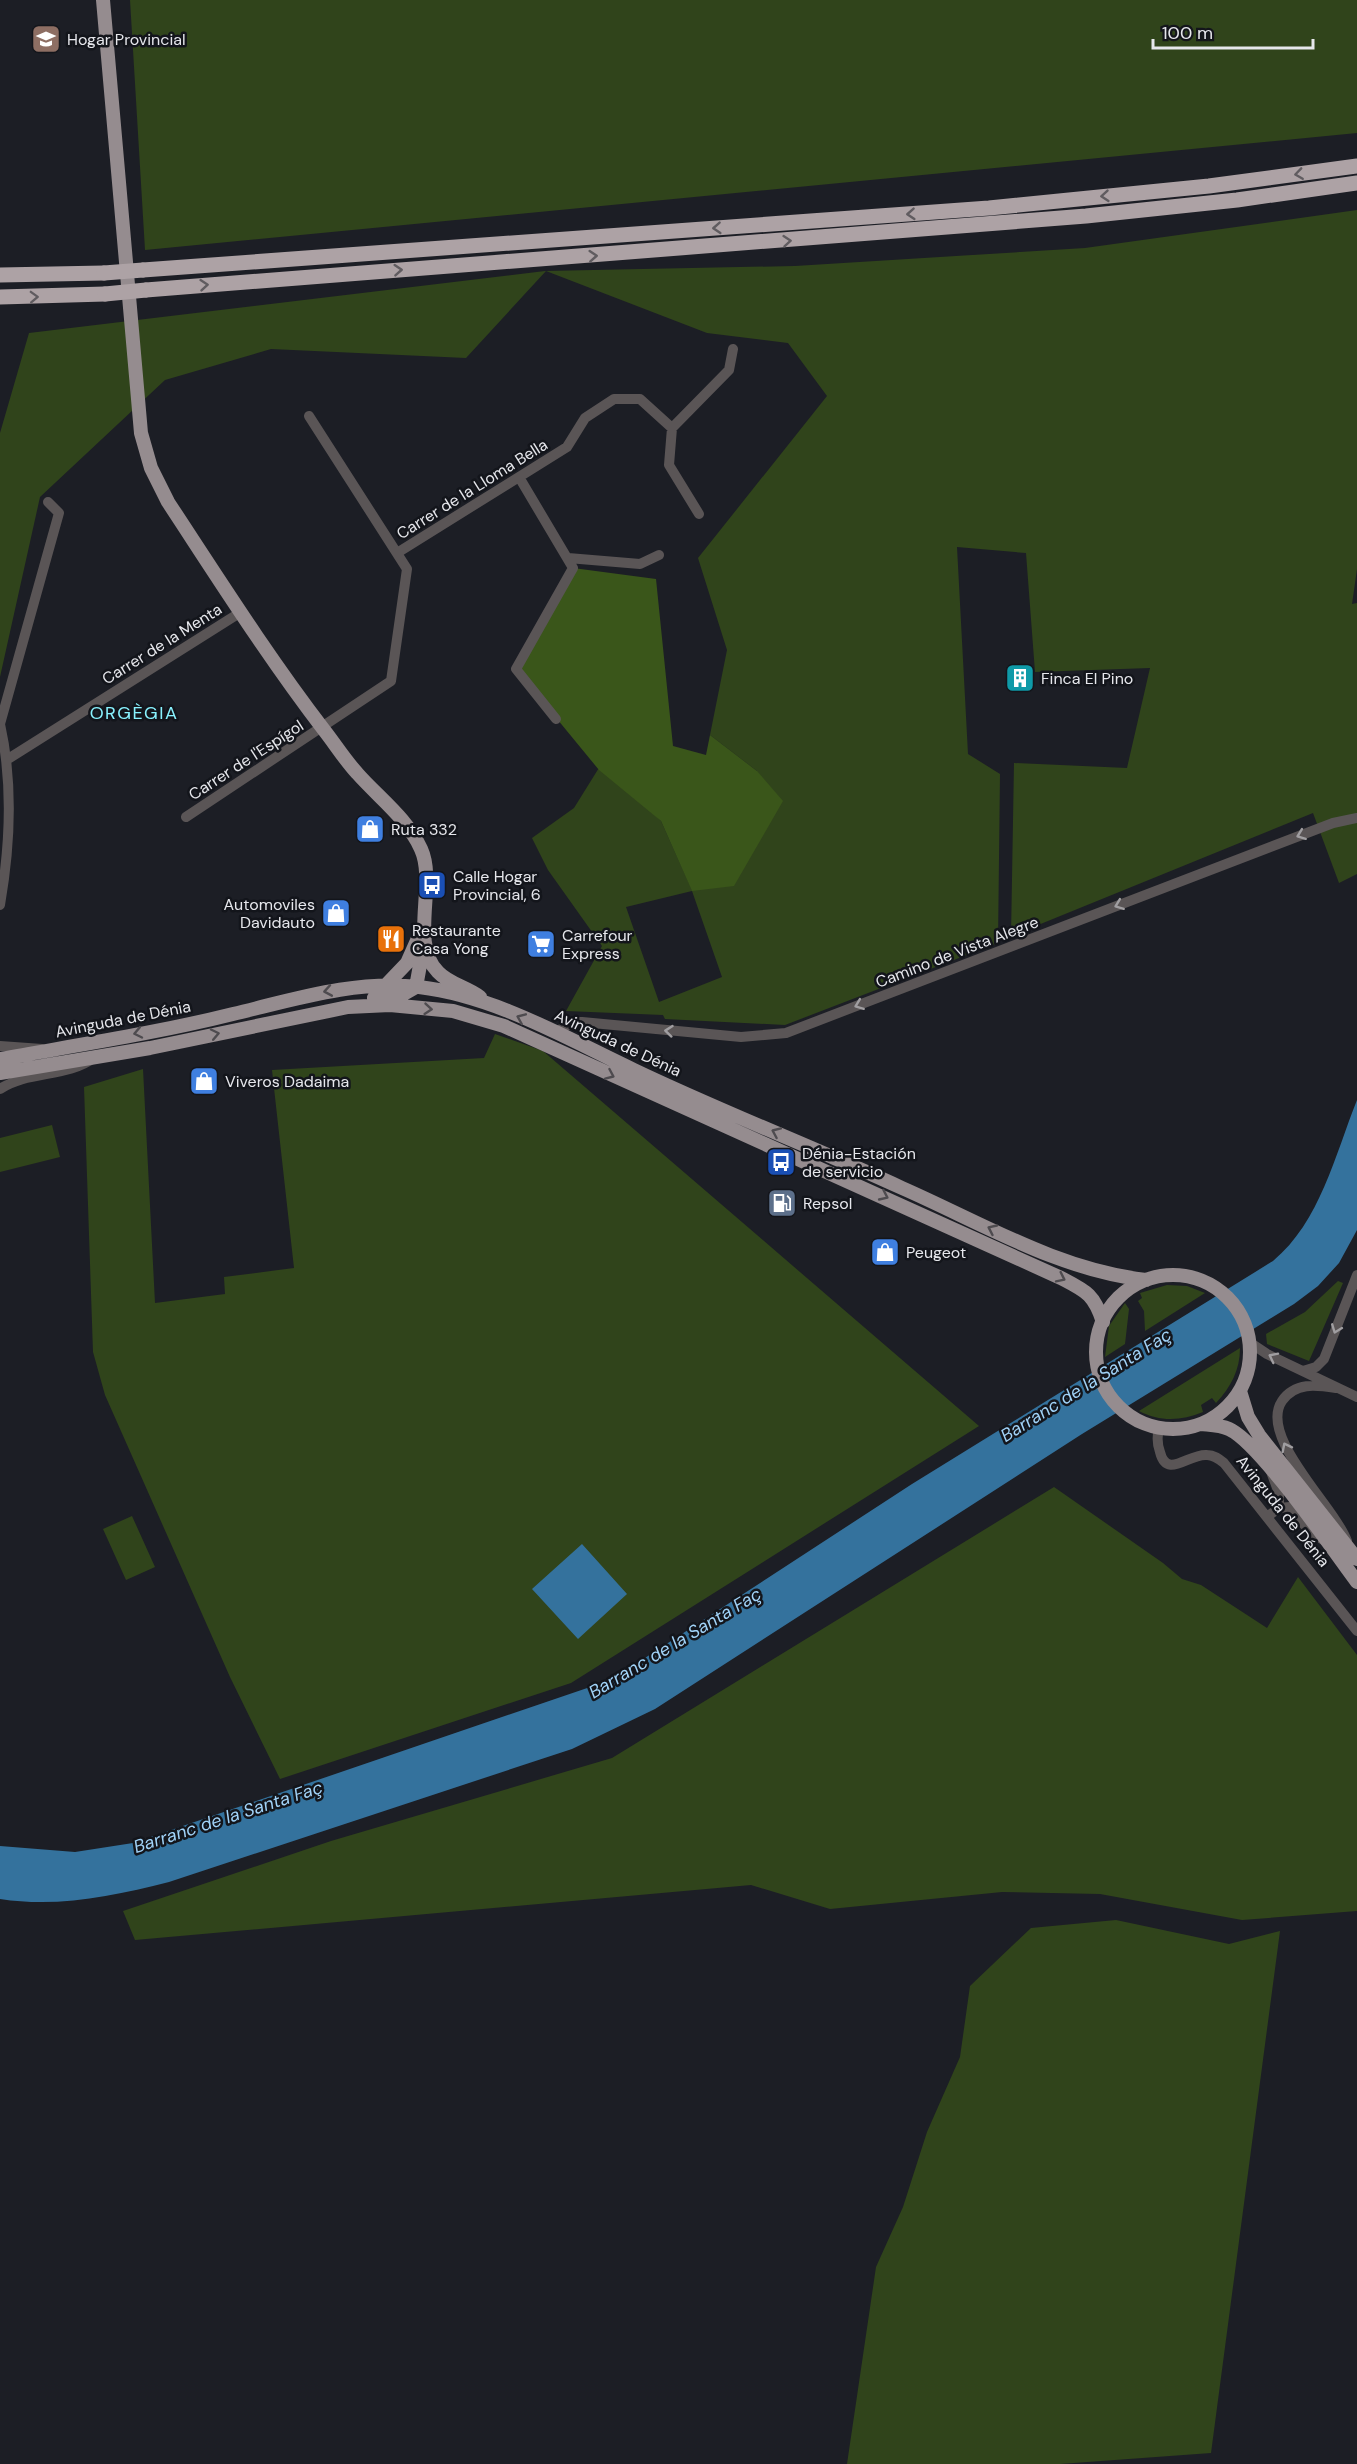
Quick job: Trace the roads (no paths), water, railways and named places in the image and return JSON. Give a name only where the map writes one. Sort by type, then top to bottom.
[{"type":"highway","points":[[0,275],[104,273],[989,208],[1209,186],[1357,166]]},
{"type":"highway","points":[[0,297],[105,294],[1086,216],[1226,202],[1357,183]]},
{"type":"main road","points":[[103,0],[141,433],[151,468],[168,502],[322,728],[357,773],[413,830],[423,853],[427,882],[425,935],[428,954],[438,972],[447,980],[470,989],[490,1005]]},
{"type":"main road","points":[[386,985],[407,963],[425,919]]},
{"type":"main road","points":[[307,1015],[324,1004],[402,995],[416,987],[425,935]]},
{"type":"main road","name":"Avinguda de Dénia","points":[[0,1059],[233,1014],[288,998],[349,987],[386,985],[416,987],[490,1005],[556,1032],[638,1072],[902,1187],[1063,1262],[1114,1276],[1146,1280]]},
{"type":"main road","name":"Avinguda de Dénia","points":[[0,1073],[95,1057],[348,1007],[390,1005],[453,1011],[504,1026],[1061,1278],[1089,1293],[1098,1306],[1103,1322]]},
{"type":"main road","points":[[1159,1276],[1186,1276],[1217,1289],[1241,1316],[1249,1340],[1249,1367],[1240,1391],[1219,1414],[1201,1424],[1181,1429],[1159,1428],[1130,1416],[1111,1398],[1104,1387],[1097,1362],[1096,1348],[1103,1322],[1118,1299],[1146,1280],[1159,1276]]},
{"type":"main road","name":"Avinguda de Dénia","points":[[1240,1391],[1248,1417],[1259,1435],[1353,1554]]},
{"type":"main road","name":"Avinguda de Dénia","points":[[1201,1424],[1228,1428],[1238,1434],[1270,1469],[1357,1582]]},
{"type":"street","points":[[699,514],[669,465],[672,428],[729,370],[733,349]]},
{"type":"street","name":"Carrer de la Lloma Bella","points":[[322,728],[391,681],[407,569],[397,553],[567,447],[585,418],[614,399],[640,399],[672,428]]},
{"type":"street","points":[[309,416],[397,553]]},
{"type":"street","points":[[519,477],[573,568],[516,669],[556,719]]},
{"type":"street","points":[[0,905],[9,805],[8,759],[0,724],[59,513],[48,502]]},
{"type":"street","points":[[568,558],[640,564],[659,555]]},
{"type":"street","name":"Carrer de la Menta","points":[[8,759],[241,612]]},
{"type":"street","name":"Carrer de l'Espígol","points":[[186,817],[322,728]]},
{"type":"street","name":"Camino de Vista Alegre","points":[[556,1032],[573,1022],[582,1022],[729,1036],[786,1034],[1333,823],[1357,818]]},
{"type":"street","name":"Avinguda de Dénia","points":[[0,1046],[51,1050]]},
{"type":"street","name":"Avinguda de Dénia","points":[[0,1089],[22,1078],[83,1066],[95,1057]]},
{"type":"street","points":[[1336,1388],[1324,1372],[1324,1359],[1357,1275]]},
{"type":"street","points":[[1249,1340],[1267,1354],[1357,1397]]},
{"type":"street","points":[[1303,1371],[1316,1367],[1324,1359]]},
{"type":"street","points":[[1336,1388],[1315,1385],[1293,1390],[1279,1406],[1277,1417],[1282,1441],[1288,1452],[1342,1528],[1353,1554]]},
{"type":"street","name":"Avinguda de Dénia","points":[[1159,1428],[1157,1435],[1163,1461],[1169,1466],[1178,1465],[1196,1456],[1216,1457],[1224,1463],[1357,1631]]},
{"type":"street","points":[[1270,1469],[1279,1493],[1279,1508]]},
{"type":"street","points":[[1268,1516],[1285,1505],[1290,1507],[1310,1532],[1328,1542]]},
{"type":"water","name":"Barranc de la Santa Faç","points":[[1357,1100],[1357,1230],[1339,1263],[1318,1286],[1294,1304],[1082,1434],[655,1709],[572,1749],[169,1882],[85,1899],[43,1902],[0,1899],[0,1846],[75,1852],[133,1843],[599,1684],[628,1669],[912,1484],[1273,1261],[1303,1227],[1314,1207],[1333,1165]]},
{"type":"water","points":[[582,1544],[627,1594],[578,1639],[532,1589]]},
{"type":"place","name":"Hogar Provincial","points":[[46,39]]},
{"type":"place","name":"Finca El Pino","points":[[1020,678]]},
{"type":"place","name":"Ruta 332","points":[[370,829]]},
{"type":"place","name":"Calle Hogar Provincial, 6","points":[[432,885]]},
{"type":"place","name":"Automoviles Davidauto","points":[[336,913]]},
{"type":"place","name":"Restaurante Casa Yong","points":[[391,939]]},
{"type":"place","name":"Carrefour Express","points":[[541,944]]},
{"type":"place","name":"Viveros Dadaima","points":[[204,1081]]},
{"type":"place","name":"Dénia-Estación de servicio","points":[[781,1162]]},
{"type":"place","name":"Repsol","points":[[782,1203]]},
{"type":"place","name":"Peugeot","points":[[885,1252]]},
{"type":"district","name":"ORGÈGIA","points":[[134,713]]}]
